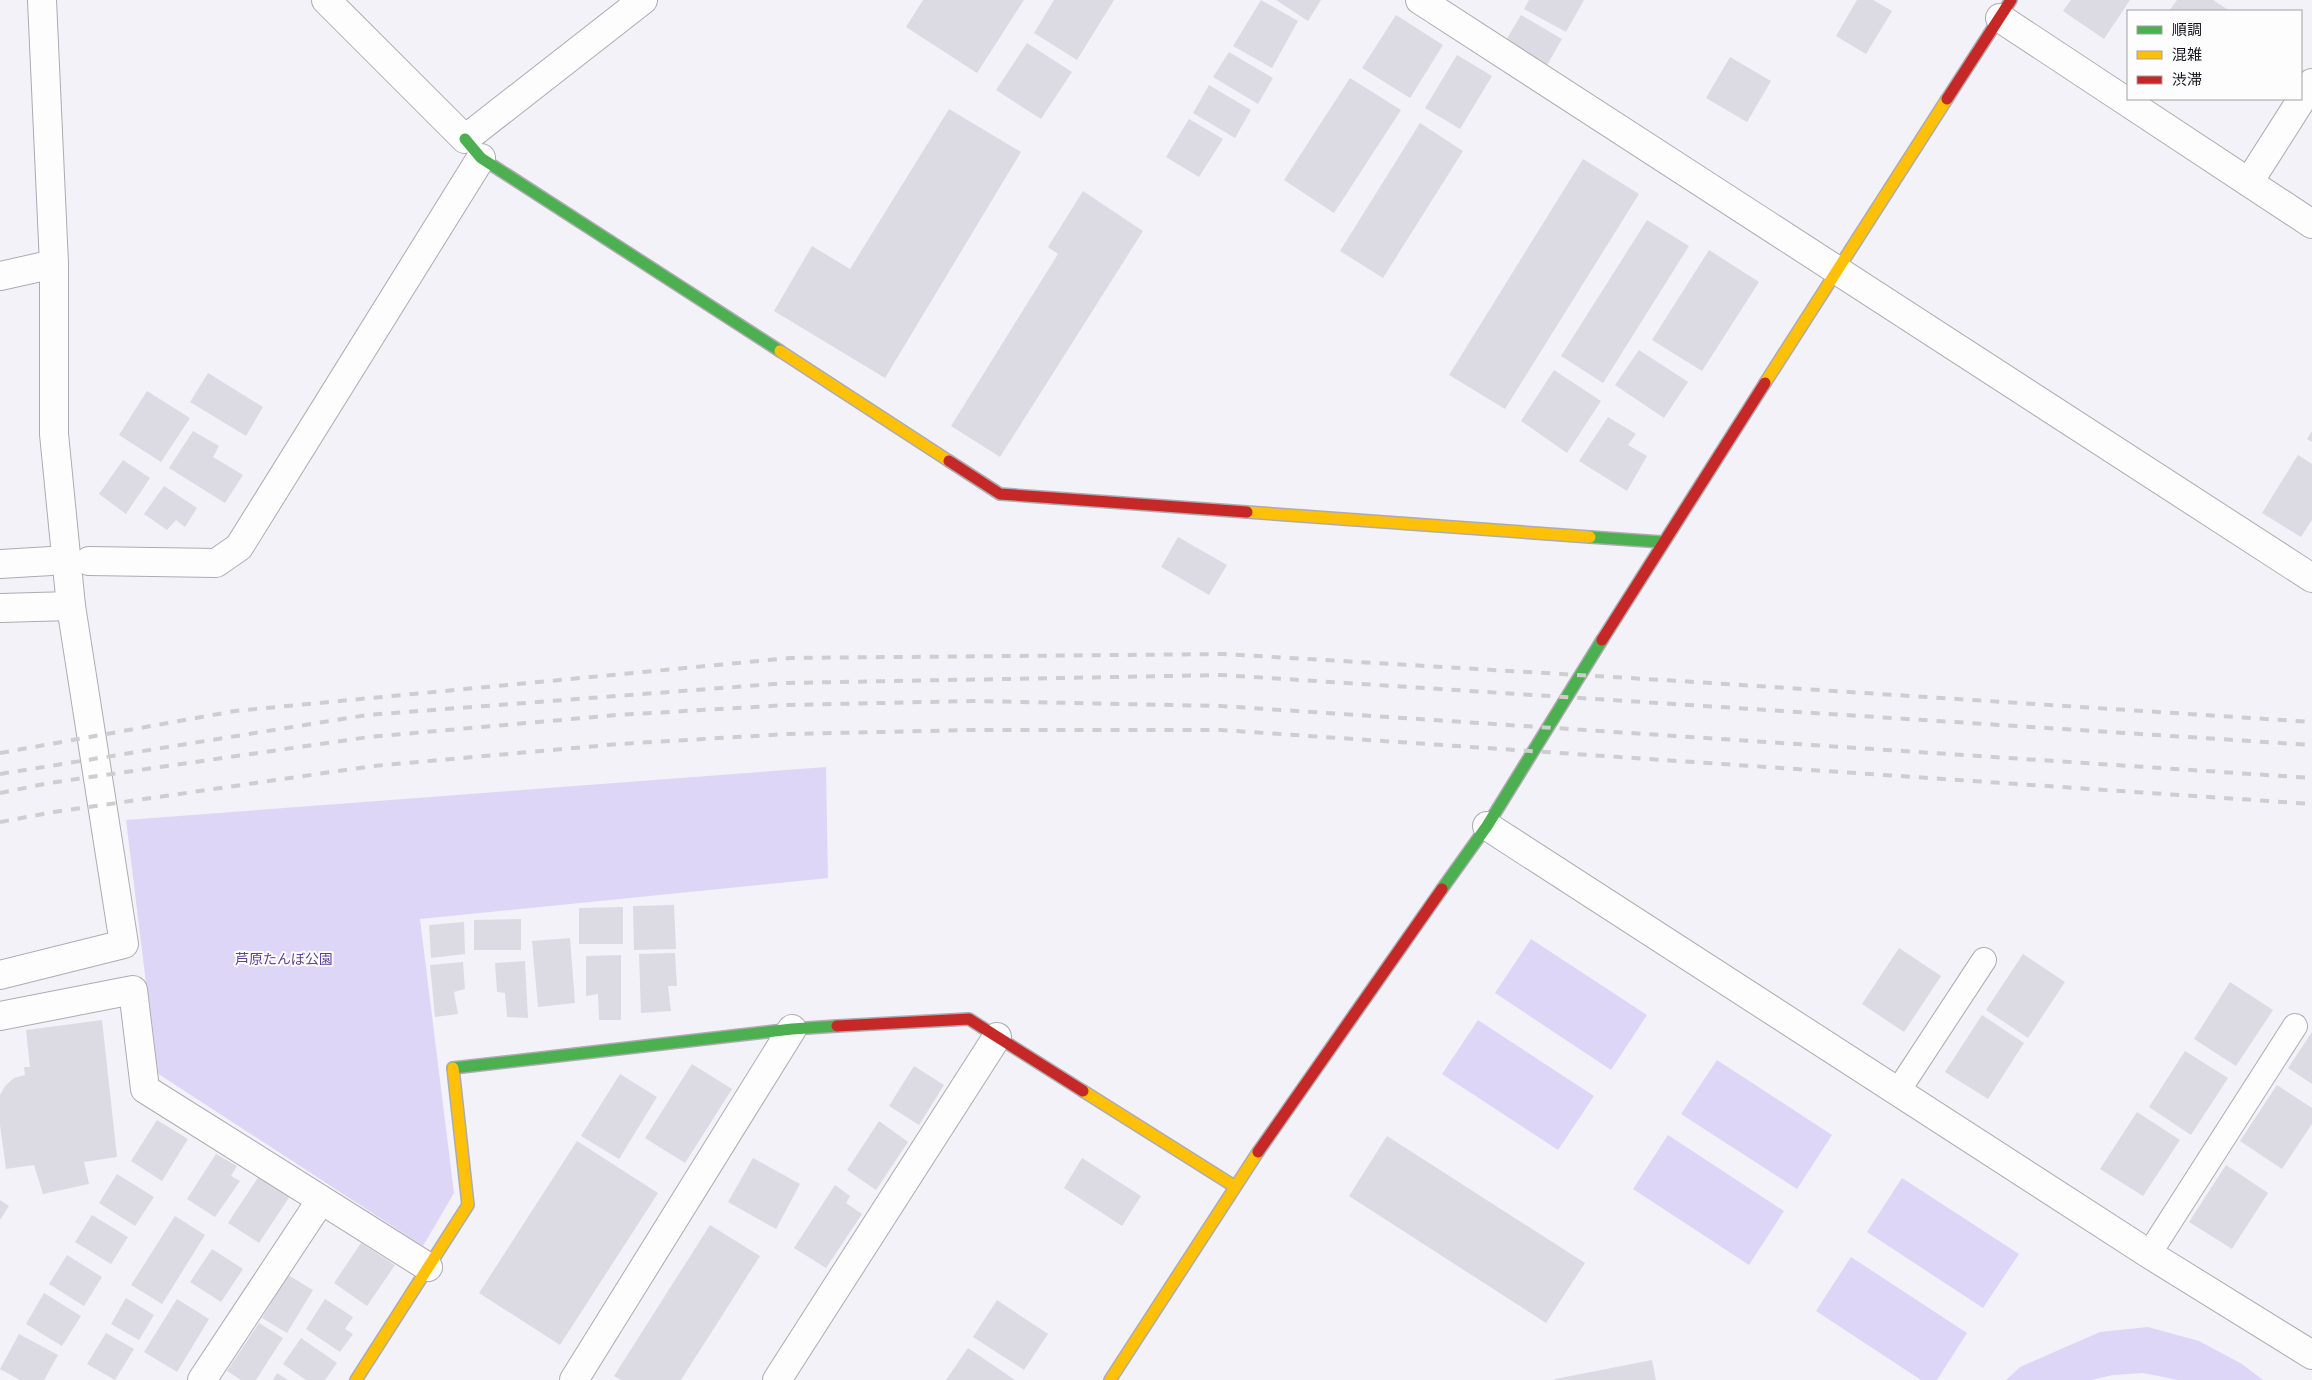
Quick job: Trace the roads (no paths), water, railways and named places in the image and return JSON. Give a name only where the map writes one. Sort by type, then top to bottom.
[{"type":"street","points":[[0,975],[124,944],[71,606],[54,434],[54,264],[42,0]]},
{"type":"street","points":[[326,0],[473,149],[1000,494],[1662,542]]},
{"type":"street","points":[[89,561],[216,564],[240,547],[473,149],[643,0]]},
{"type":"street","points":[[1420,0],[2312,578]]},
{"type":"street","points":[[1110,1380],[1234,1186],[1488,826],[1662,542],[2006,9],[2127,95]]},
{"type":"street","points":[[2302,99],[2312,83]]},
{"type":"street","points":[[2134,100],[2249,182],[2312,224]]},
{"type":"street","points":[[2249,182],[2301,100]]},
{"type":"street","points":[[0,276],[54,264]]},
{"type":"street","points":[[0,564],[51,561]]},
{"type":"street","points":[[0,608],[71,606]]},
{"type":"street","points":[[1488,826],[2149,1254],[2312,1355]]},
{"type":"street","points":[[0,1016],[133,990],[145,1089],[428,1267]]},
{"type":"street","points":[[362,1378],[428,1267],[468,1205],[453,1067],[792,1030],[968,1019],[1234,1186]]},
{"type":"street","points":[[574,1380],[792,1030]]},
{"type":"street","points":[[777,1380],[997,1037]]},
{"type":"street","points":[[202,1380],[321,1200]]},
{"type":"lane","points":[[1898,1091],[1984,960]]},
{"type":"lane","points":[[2149,1254],[2295,1026]]},
{"type":"railway","points":[[0,753],[235,711],[790,658],[1223,654],[1680,681],[2312,722]]},
{"type":"railway","points":[[0,774],[367,715],[787,683],[1222,675],[2312,745]]},
{"type":"railway","points":[[0,793],[49,783],[369,737],[617,715],[788,705],[973,701],[1221,706],[2312,778]]},
{"type":"railway","points":[[0,822],[54,812],[373,766],[619,744],[788,734],[972,730],[1221,730],[2312,804]]},
{"type":"park label","name":"芦原たんぼ公園","points":[[284,959]]}]
